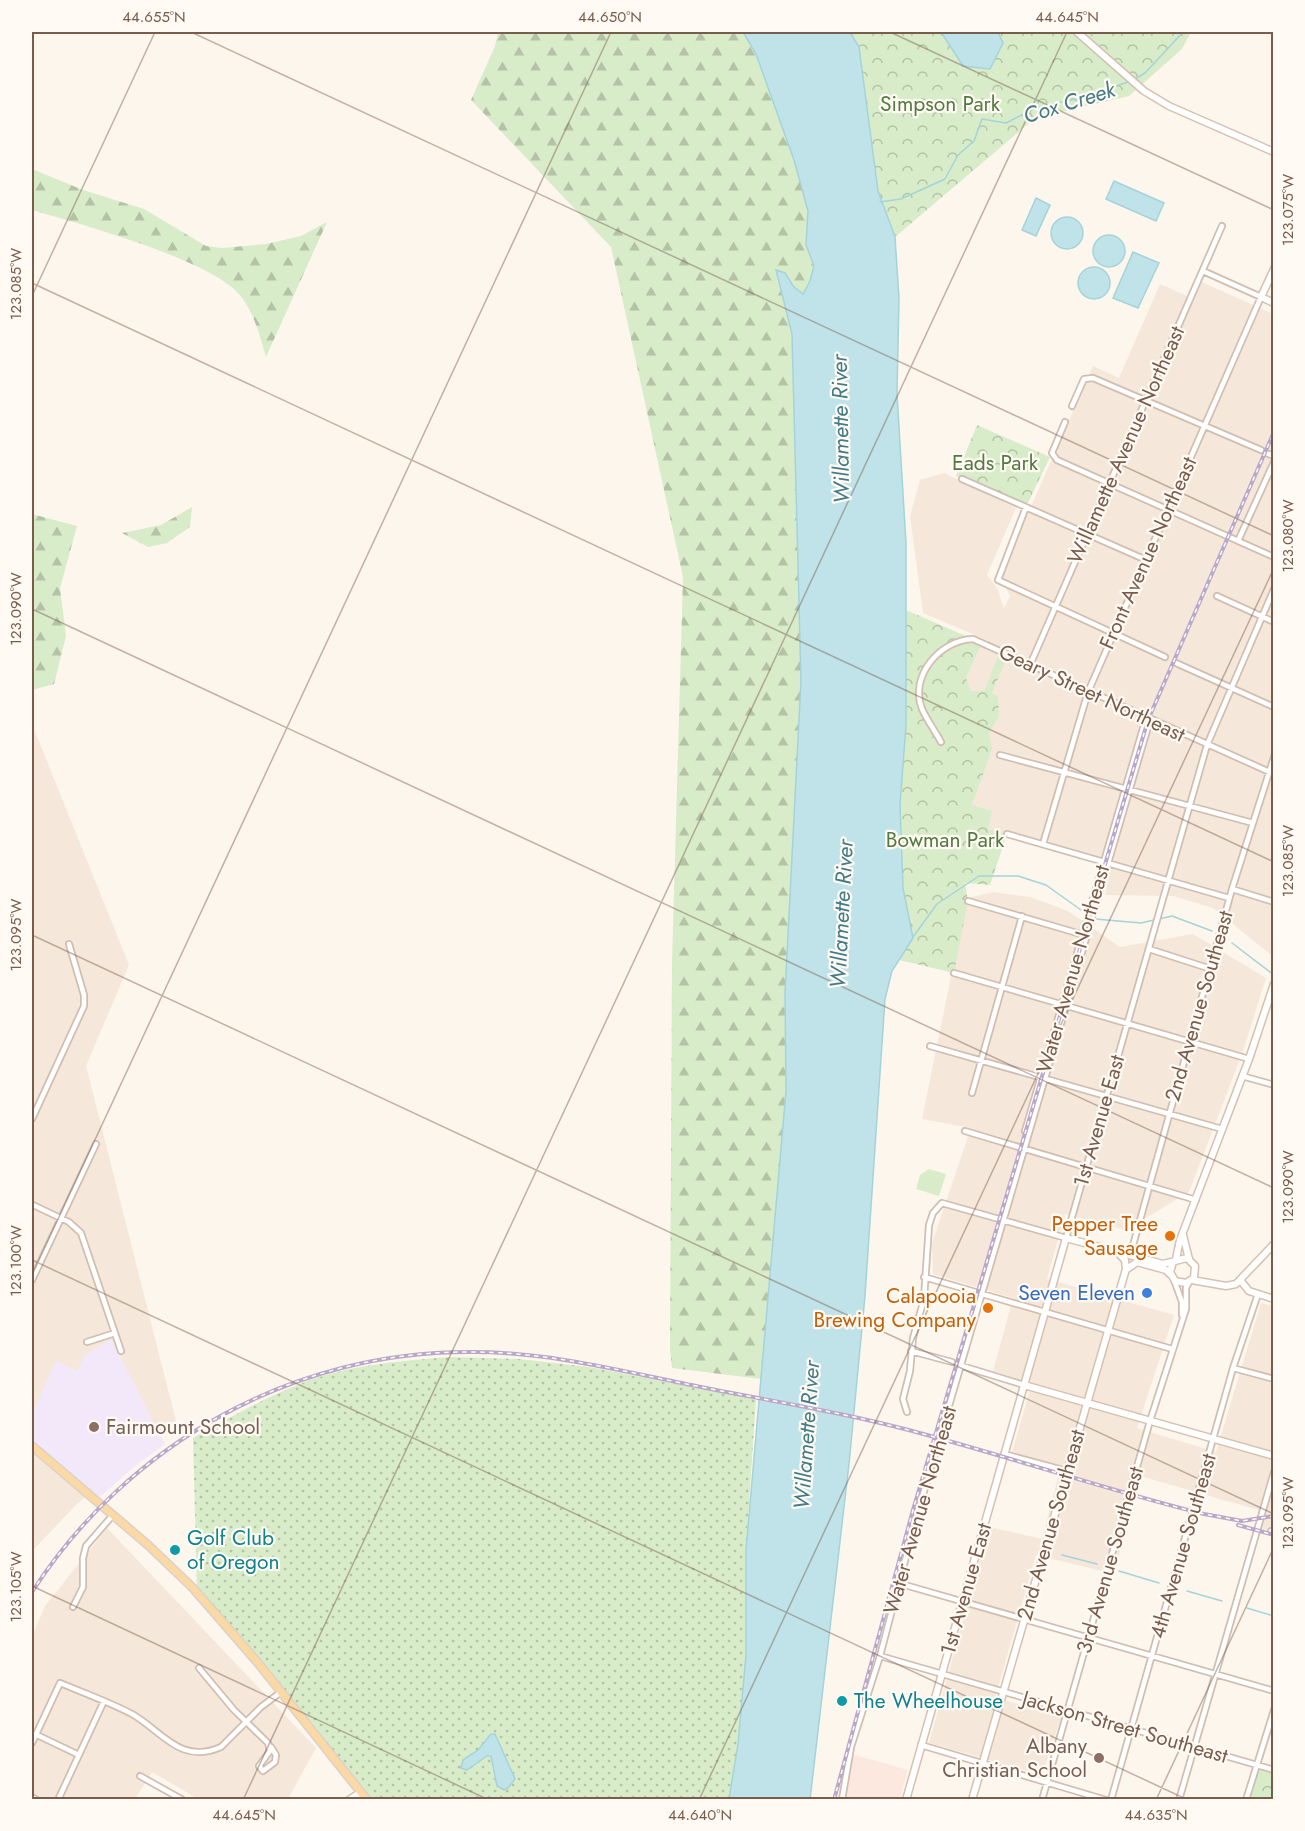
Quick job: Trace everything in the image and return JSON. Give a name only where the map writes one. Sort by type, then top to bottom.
[{"type":"main road","points":[[1077,32],[1123,75],[1144,91],[1169,106],[1274,152]]},
{"type":"main road","name":"Front Avenue Northeast","points":[[1261,297],[1274,269]]},
{"type":"main road","points":[[1261,297],[1274,303]]},
{"type":"main road","points":[[1172,1277],[1183,1234],[1249,1059],[1273,984]]},
{"type":"main road","points":[[1183,1234],[1189,1259],[1201,1275],[1216,1283]]},
{"type":"main road","points":[[1066,1238],[1118,1254],[1163,1264],[1189,1259]]},
{"type":"main road","name":"1st Avenue East","points":[[906,1800],[1066,1238]]},
{"type":"main road","points":[[1118,1254],[1125,1260],[1126,1269],[1137,1262],[1164,1270],[1182,1284],[1190,1281],[1230,1286],[1241,1281],[1274,1244]]},
{"type":"main road","points":[[1190,1281],[1196,1268]]},
{"type":"main road","name":"2nd Avenue Southeast","points":[[972,1800],[1126,1269]]},
{"type":"main road","points":[[1241,1281],[1249,1291],[1274,1299]]},
{"type":"main road","points":[[1024,1385],[1274,1456]]},
{"type":"main road","points":[[33,1449],[113,1515],[192,1587],[281,1692],[367,1800]]},
{"type":"main road","points":[[349,1800],[361,1792]]},
{"type":"street","name":"Willamette Avenue Northeast","points":[[1030,665],[1222,226]]},
{"type":"street","points":[[1203,271],[1261,297]]},
{"type":"street","name":"Front Avenue Northeast","points":[[1043,844],[1062,772],[1088,692],[1144,559],[1261,297]]},
{"type":"street","points":[[1072,406],[1086,378],[1093,378],[1205,424],[1274,456]]},
{"type":"street","points":[[1065,422],[1053,457],[1274,557]]},
{"type":"street","points":[[1238,541],[1274,462]]},
{"type":"street","points":[[962,479],[1144,559]]},
{"type":"street","points":[[1026,507],[998,580],[1165,657]]},
{"type":"street","name":"1st Avenue East","points":[[1066,1238],[1207,745],[1274,589]]},
{"type":"street","points":[[1217,596],[1274,622]]},
{"type":"street","name":"Geary Street Northeast","points":[[941,742],[921,707],[923,673],[929,662],[948,647],[969,639],[978,641],[1274,774]]},
{"type":"street","points":[[1176,663],[1274,706]]},
{"type":"street","name":"Water Avenue Northeast","points":[[842,1800],[851,1747],[880,1656],[898,1583],[962,1366],[1022,1149],[1148,719]]},
{"type":"street","points":[[1000,755],[1252,823]]},
{"type":"street","name":"2nd Avenue Southeast","points":[[1130,1256],[1229,898],[1267,772],[1274,757]]},
{"type":"street","points":[[1007,834],[1229,898]]},
{"type":"street","points":[[1232,889],[1274,902]]},
{"type":"street","points":[[968,901],[1085,935]]},
{"type":"street","points":[[972,1093],[1022,916]]},
{"type":"street","points":[[32,1119],[84,1006],[84,994],[69,944]]},
{"type":"street","points":[[1149,949],[1211,969]]},
{"type":"street","points":[[954,973],[1249,1059]]},
{"type":"street","points":[[930,1046],[1222,1129]]},
{"type":"street","points":[[1242,1076],[1274,1085]]},
{"type":"street","points":[[965,1131],[1196,1200]]},
{"type":"street","points":[[32,1280],[96,1144]]},
{"type":"street","points":[[907,1412],[903,1399],[924,1299],[929,1225],[933,1213],[942,1203],[1066,1238]]},
{"type":"street","points":[[33,1205],[74,1226],[83,1236],[121,1351]]},
{"type":"street","points":[[924,1277],[1172,1349]]},
{"type":"street","name":"3rd Avenue Southeast","points":[[1172,1277],[1182,1302],[1182,1321]]},
{"type":"street","name":"3rd Avenue Southeast","points":[[1042,1800],[1150,1421],[1182,1321],[1190,1281]]},
{"type":"street","name":"4th Avenue Southeast","points":[[1111,1800],[1233,1368],[1258,1294]]},
{"type":"street","points":[[87,1342],[115,1333]]},
{"type":"street","points":[[912,1351],[952,1362]]},
{"type":"street","points":[[962,1366],[1024,1385]]},
{"type":"street","points":[[1233,1368],[1274,1379]]},
{"type":"street","points":[[1004,1454],[1066,1471]]},
{"type":"street","points":[[1179,1800],[1274,1472]]},
{"type":"street","points":[[73,1607],[83,1587],[83,1558],[86,1546],[113,1515]]},
{"type":"street","points":[[898,1583],[1274,1691]]},
{"type":"street","name":"Jackson Street Southeast","points":[[880,1656],[1274,1770]]},
{"type":"street","points":[[199,1668],[271,1747],[276,1755],[275,1762],[263,1771],[260,1770],[260,1762],[271,1747]]},
{"type":"street","points":[[32,1743],[60,1683],[132,1714],[176,1747],[191,1751],[214,1750],[221,1747],[248,1723],[261,1707],[281,1692]]},
{"type":"street","points":[[58,1800],[104,1701]]},
{"type":"street","points":[[1246,1800],[1274,1710]]},
{"type":"street","points":[[35,1734],[79,1755]]},
{"type":"street","points":[[921,1745],[1106,1800]]},
{"type":"street","points":[[140,1776],[183,1800]]},
{"type":"street","points":[[32,1797],[37,1800]]},
{"type":"shaded area","points":[[1195,279],[1273,314],[1274,945],[1271,955],[1213,908],[1173,896],[1105,895],[1113,860],[987,829],[972,805],[990,748],[989,733],[999,717],[992,693],[1000,652],[984,691],[971,691],[966,678],[982,643],[989,641],[923,613],[910,516],[920,480],[944,473],[1016,508],[987,575],[997,588],[1004,608],[1010,596],[1000,577],[1093,366],[1119,378],[1160,284],[1187,296]]},
{"type":"shaded area","points":[[32,724],[129,965],[86,1066],[176,1421],[77,1504],[32,1551]]},
{"type":"shaded area","points":[[993,892],[1030,897],[1068,911],[1120,947],[1193,934],[1266,978],[1243,1051],[1189,1192],[1126,1230],[1065,1214],[1047,1279],[1174,1315],[1137,1428],[1216,1452],[1261,1303],[1273,1306],[1273,1531],[1257,1528],[1262,1511],[1140,1476],[1114,1574],[1036,1555],[995,1698],[1062,1715],[1042,1775],[929,1743],[989,1527],[1042,1539],[1061,1466],[1012,1452],[1032,1383],[993,1371],[1013,1298],[933,1274],[932,1243],[971,1128],[922,1119],[967,898]]},
{"type":"shaded area","name":"Fairmount School","points":[[111,1339],[165,1444],[135,1466],[100,1497],[32,1440],[32,1414],[56,1361],[77,1371],[85,1355]]},
{"type":"shaded area","points":[[107,1528],[316,1748],[288,1799],[198,1799],[152,1772],[135,1799],[32,1800],[32,1636],[45,1606]]},
{"type":"shaded area","points":[[852,1754],[908,1770],[900,1799],[844,1800]]},
{"type":"green space","points":[[498,32],[743,32],[756,54],[794,160],[808,211],[806,245],[814,266],[803,294],[793,286],[785,273],[776,271],[792,334],[801,681],[785,993],[786,1091],[761,1379],[672,1368],[670,1349],[672,961],[683,577],[611,247],[471,100],[495,46]]},
{"type":"green space","name":"Simpson Park","points":[[850,32],[1191,32],[1182,49],[1129,96],[1035,118],[895,237],[878,191],[859,48]]},
{"type":"green space","points":[[32,169],[83,190],[144,209],[206,246],[222,248],[266,244],[301,236],[327,222],[266,357],[249,308],[239,294],[223,281],[200,268],[142,244],[32,210]]},
{"type":"green space","name":"Eads Park","points":[[977,425],[1050,457],[1026,507],[956,476]]},
{"type":"green space","points":[[192,507],[190,527],[167,543],[148,547],[122,533],[161,525]]},
{"type":"green space","points":[[32,514],[77,526],[60,588],[66,636],[54,684],[32,690]]},
{"type":"green space","name":"Bowman Park","points":[[906,610],[982,643],[966,678],[971,691],[984,691],[1000,651],[1008,655],[992,693],[998,696],[999,717],[989,733],[992,749],[972,805],[992,811],[988,829],[1007,834],[990,885],[965,883],[968,901],[954,973],[899,960],[913,938],[903,888],[900,805],[906,725]]},
{"type":"green space","points":[[929,1169],[946,1174],[939,1196],[916,1189],[920,1175]]},
{"type":"green space","points":[[449,1357],[519,1359],[589,1367],[756,1399],[746,1550],[746,1655],[738,1744],[729,1799],[367,1799],[197,1591],[193,1438],[267,1398],[313,1379],[363,1367]]},
{"type":"green space","points":[[1256,1765],[1273,1770],[1273,1799],[1246,1800]]},
{"type":"water","name":"Willamette River","points":[[743,32],[850,32],[859,47],[878,191],[895,237],[899,298],[897,394],[906,543],[906,725],[900,805],[903,888],[913,938],[892,971],[885,999],[865,1296],[849,1464],[810,1800],[729,1799],[738,1744],[746,1655],[746,1550],[786,1091],[785,993],[801,681],[792,334],[776,270],[785,273],[793,286],[803,294],[814,266],[806,245],[808,211],[794,160],[756,54]]},
{"type":"water","points":[[941,32],[998,32],[1003,43],[990,69],[963,66]]},
{"type":"water","points":[[1114,181],[1164,203],[1156,221],[1106,199]]},
{"type":"water","points":[[1036,198],[1050,205],[1036,236],[1022,230]]},
{"type":"water","points":[[1067,217],[1078,222],[1083,233],[1078,244],[1067,249],[1056,244],[1051,233],[1056,222]]},
{"type":"water","points":[[1109,235],[1120,240],[1125,251],[1120,262],[1109,267],[1098,262],[1093,251],[1098,240]]},
{"type":"water","points":[[1133,252],[1159,263],[1138,308],[1113,298]]},
{"type":"water","points":[[1094,267],[1105,272],[1110,283],[1105,294],[1094,299],[1083,294],[1078,283],[1083,272]]},
{"type":"water","points":[[491,1734],[495,1734],[515,1779],[504,1790],[497,1786],[491,1756],[487,1756],[467,1770],[461,1768],[463,1760],[478,1750]]},
{"type":"waterway","name":"Cox Creek","points":[[1135,79],[1145,73],[1183,32]]},
{"type":"waterway","name":"Cox Creek","points":[[880,202],[901,199],[945,179],[958,155],[974,141],[982,119],[1006,123],[1035,108],[1084,97],[1131,81]]},
{"type":"waterway","points":[[913,937],[937,904],[979,876],[1018,876],[1046,885],[1081,910]]},
{"type":"waterway","points":[[1159,919],[1172,916],[1212,931]]},
{"type":"waterway","points":[[1095,919],[1141,923],[1154,920]]},
{"type":"waterway","points":[[1232,943],[1274,975]]},
{"type":"waterway","points":[[1062,1555],[1097,1564]]},
{"type":"waterway","points":[[1119,1571],[1159,1583]]},
{"type":"waterway","points":[[1187,1591],[1222,1601]]},
{"type":"waterway","points":[[1247,1608],[1274,1616]]},
{"type":"railway","points":[[834,1800],[913,1510],[1148,720],[1274,432]]},
{"type":"railway","points":[[32,1592],[71,1539],[116,1491],[167,1450],[222,1415],[281,1388],[342,1368],[407,1356],[473,1352],[502,1353],[588,1364],[871,1421],[1204,1514],[1242,1521],[1274,1516]]},
{"type":"railway","points":[[1238,1525],[1274,1535]]},
{"type":"place","name":"Pepper Tree Sausage","points":[[1170,1236]]},
{"type":"place","name":"Seven Eleven","points":[[1147,1293]]},
{"type":"place","name":"Calapooia Brewing Company","points":[[988,1308]]},
{"type":"place","name":"Fairmount School","points":[[94,1427]]},
{"type":"place","name":"Golf Club of Oregon","points":[[175,1550]]},
{"type":"place","name":"The Wheelhouse","points":[[842,1701]]},
{"type":"place","name":"Albany Christian School","points":[[1099,1758]]}]
